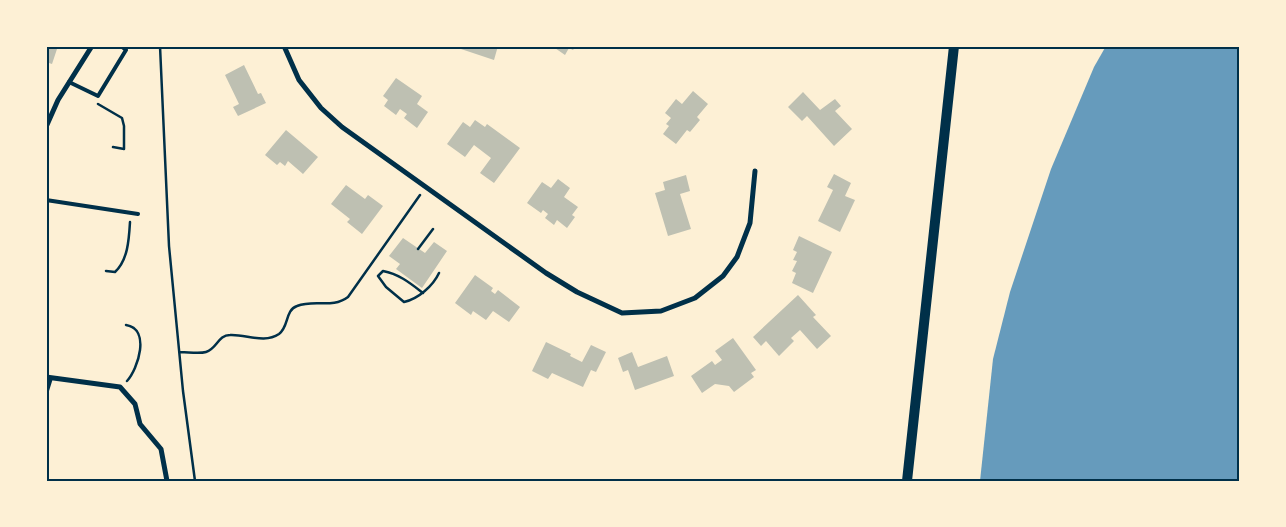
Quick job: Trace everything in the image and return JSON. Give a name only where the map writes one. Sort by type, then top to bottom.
[{"type":"main road","points":[[907,481],[954,46]]},
{"type":"street","points":[[46,127],[69,82],[92,46]]},
{"type":"street","points":[[284,46],[300,80],[321,108],[349,133],[546,273],[577,292],[622,313],[661,311],[694,298],[723,276],[737,257],[750,223],[756,171]]},
{"type":"street","points":[[49,377],[120,387],[135,404],[140,424],[161,450],[167,481]]},
{"type":"lane","points":[[69,82],[98,96],[126,50],[121,46]]},
{"type":"lane","points":[[46,200],[138,214]]},
{"type":"lane","points":[[46,394],[49,377]]},
{"type":"path","points":[[160,46],[169,246],[194,481]]},
{"type":"path","points":[[93,101],[122,118],[124,149],[113,147]]},
{"type":"path","points":[[180,352],[205,352],[211,349],[220,338],[230,335],[272,337],[280,334],[285,328],[290,312],[294,307],[306,303],[335,304],[341,302],[348,297],[426,187]]},
{"type":"path","points":[[106,270],[114,272],[123,260],[129,241],[131,213]]},
{"type":"path","points":[[418,249],[433,229]]},
{"type":"path","points":[[423,293],[401,275],[383,271],[378,276],[386,287],[404,302],[423,293],[439,273]]},
{"type":"path","points":[[120,387],[131,376],[140,352],[137,331],[132,326],[126,325]]},
{"type":"water","points":[[1106,46],[1240,46],[1240,481],[980,481],[993,359],[1010,292],[1051,169],[1094,67]]},
{"type":"building","points":[[46,46],[58,46],[52,64],[46,62]]},
{"type":"building","points":[[452,46],[498,46],[494,60]]},
{"type":"building","points":[[552,46],[576,46],[573,50],[569,48],[565,55]]},
{"type":"building","points":[[244,65],[258,94],[261,93],[266,103],[238,116],[233,107],[239,104],[225,75]]},
{"type":"building","points":[[396,78],[422,96],[417,104],[428,112],[417,128],[404,118],[407,114],[400,109],[396,115],[384,106],[388,100],[383,96]]},
{"type":"building","points":[[693,91],[708,104],[697,117],[700,120],[690,132],[687,130],[676,144],[663,134],[669,126],[666,124],[671,118],[665,113],[676,99],[682,104]]},
{"type":"building","points":[[803,92],[820,110],[835,99],[841,106],[835,111],[852,129],[834,146],[807,116],[802,121],[788,107]]},
{"type":"building","points":[[475,120],[485,127],[487,124],[520,148],[494,183],[480,173],[491,158],[474,145],[465,157],[447,144],[463,122],[470,127]]},
{"type":"building","points":[[286,130],[318,157],[303,174],[288,161],[285,166],[280,162],[277,165],[265,155]]},
{"type":"building","points":[[834,174],[851,183],[845,196],[855,200],[840,232],[818,221],[833,190],[827,187]]},
{"type":"building","points":[[686,175],[690,191],[680,194],[691,229],[668,236],[655,193],[665,190],[663,182]]},
{"type":"building","points":[[558,179],[570,188],[564,197],[578,207],[572,215],[575,217],[567,228],[557,220],[554,225],[545,218],[548,214],[543,210],[541,213],[527,203],[542,182],[551,188]]},
{"type":"building","points":[[346,185],[365,199],[368,195],[383,206],[362,234],[347,222],[350,219],[331,204]]},
{"type":"building","points":[[799,236],[832,252],[813,293],[792,283],[796,273],[792,271],[797,261],[793,260],[797,252],[793,250]]},
{"type":"building","points":[[403,238],[425,253],[434,242],[447,251],[422,288],[396,269],[400,264],[389,256]]},
{"type":"building","points":[[475,275],[493,288],[491,291],[495,294],[498,290],[520,307],[509,322],[493,311],[486,320],[473,311],[471,315],[455,303]]},
{"type":"building","points":[[798,295],[816,315],[813,317],[831,336],[817,349],[800,330],[791,338],[794,341],[779,356],[766,341],[761,346],[753,337]]},
{"type":"building","points":[[733,338],[756,370],[751,373],[754,377],[734,392],[729,386],[715,384],[702,393],[691,376],[712,361],[715,365],[722,360],[715,351]]},
{"type":"building","points":[[546,342],[571,354],[570,356],[582,362],[591,345],[606,352],[596,372],[591,370],[583,387],[552,373],[548,379],[532,371]]},
{"type":"building","points":[[632,352],[638,367],[667,356],[674,376],[635,390],[628,370],[623,372],[618,358]]}]
